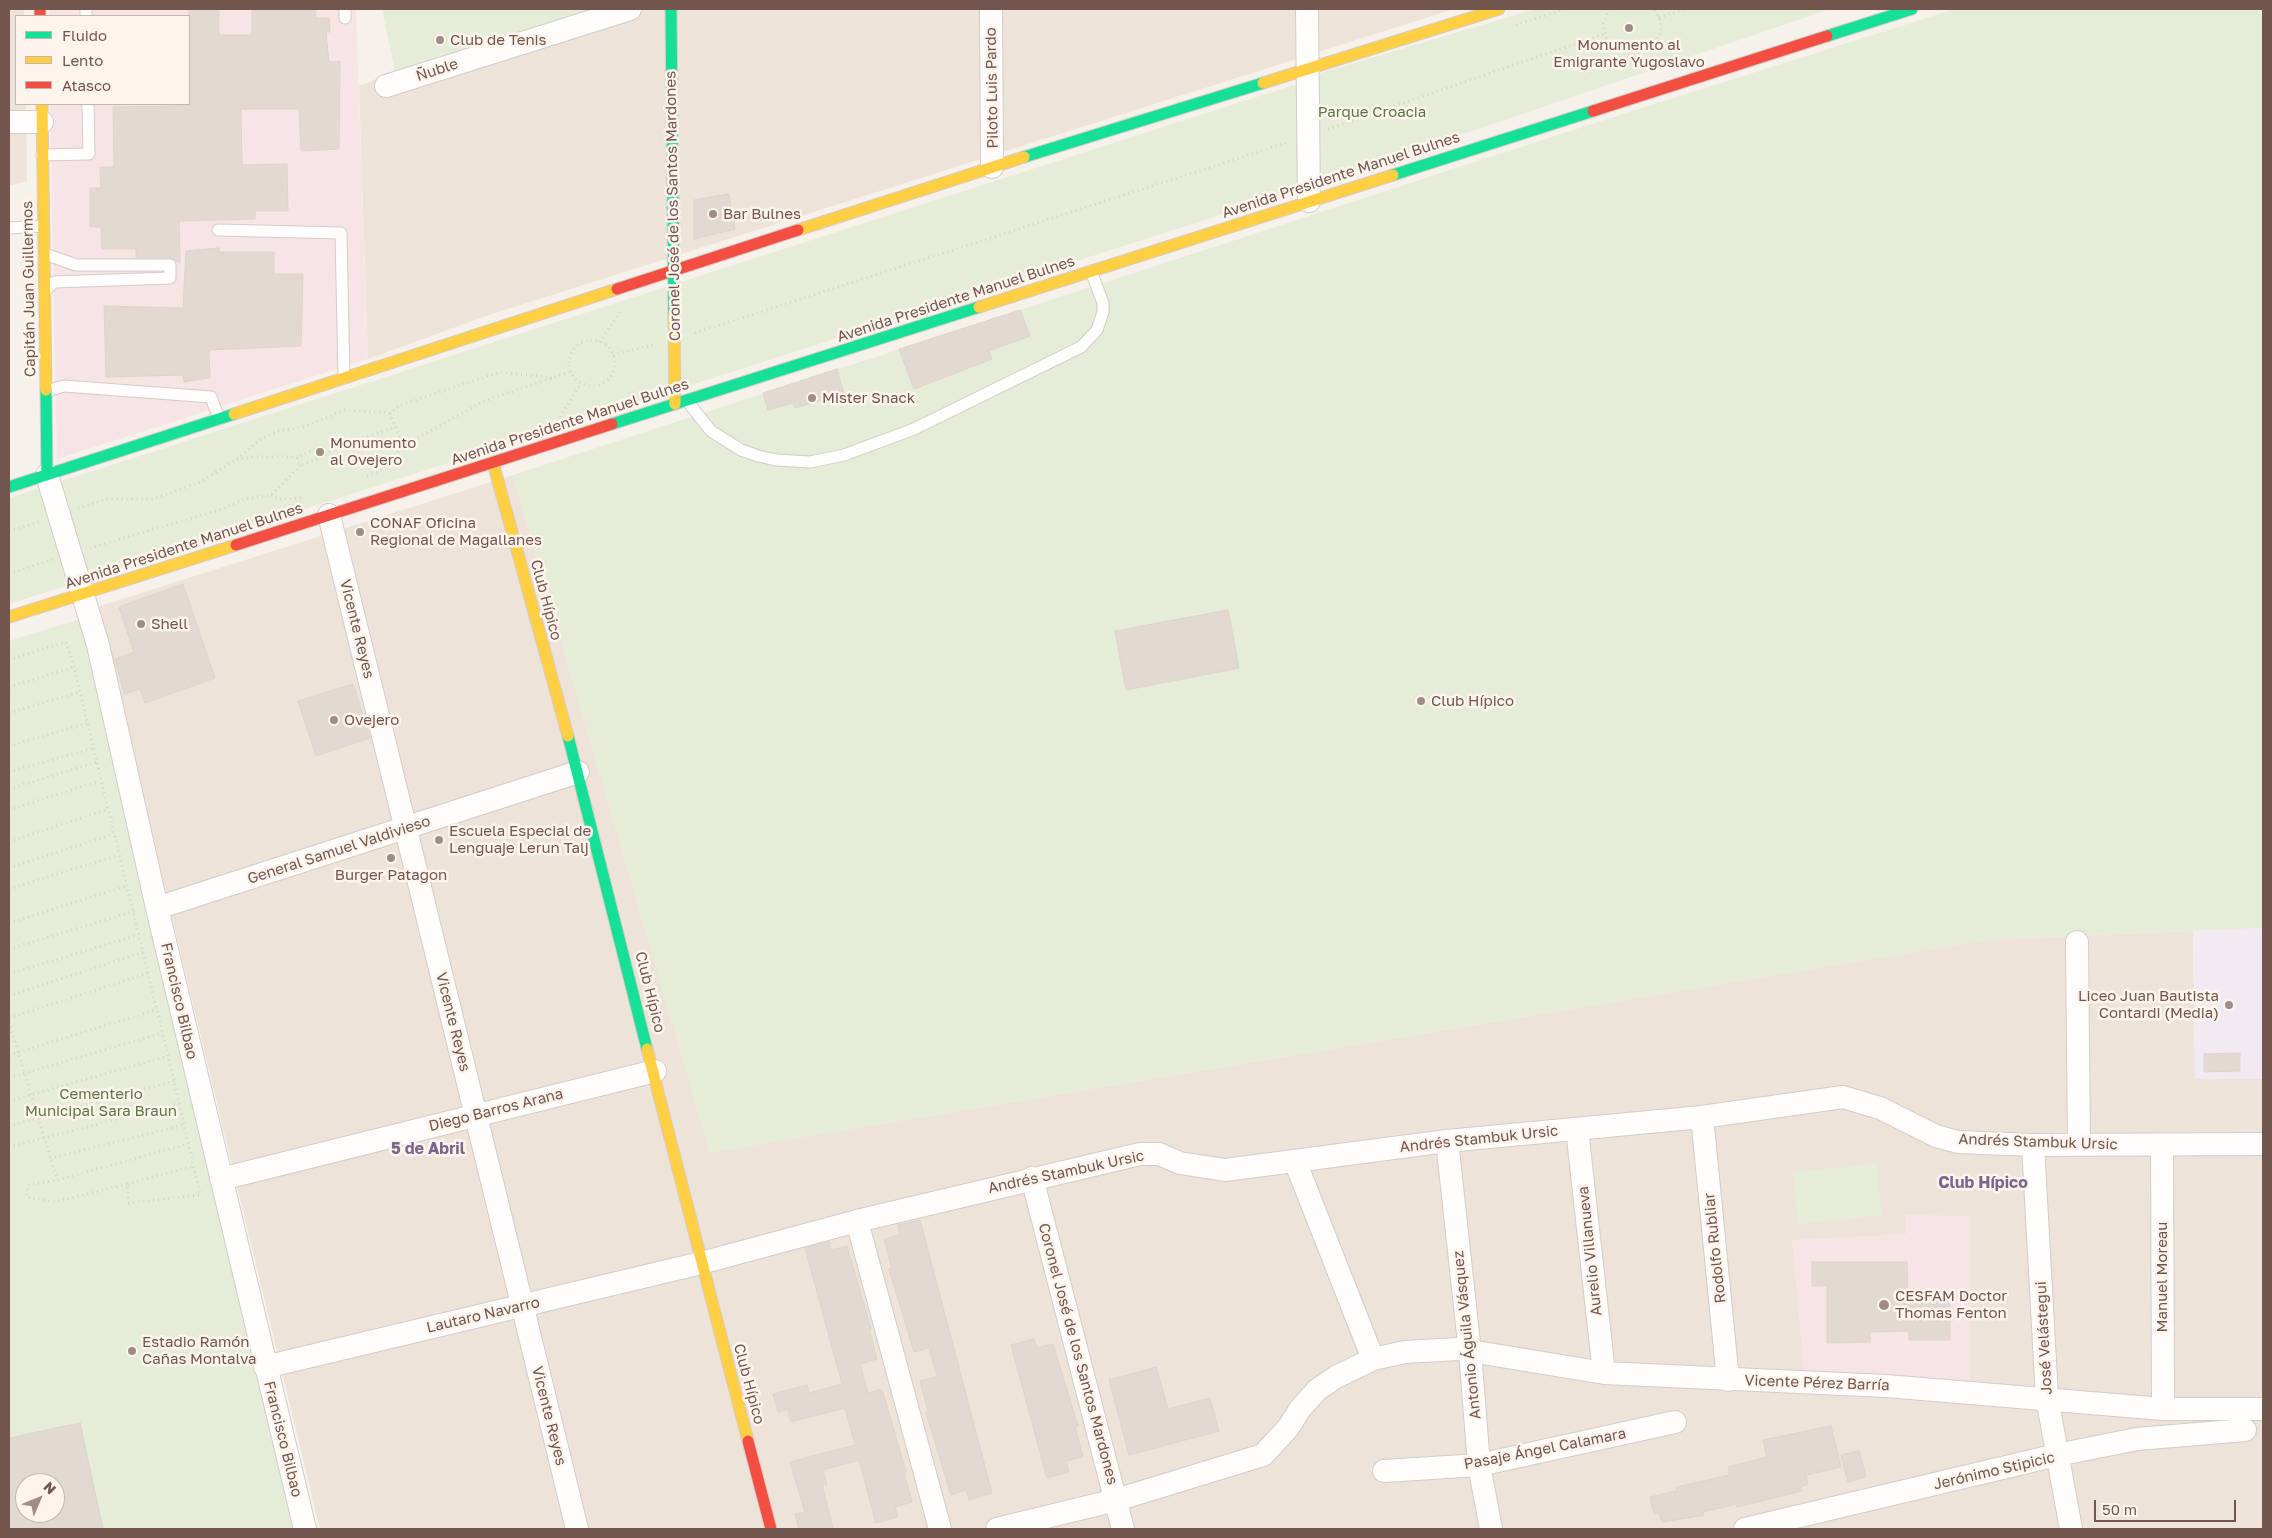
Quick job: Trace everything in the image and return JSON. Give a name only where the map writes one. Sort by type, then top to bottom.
[{"type":"main road","name":"Coronel José de los Santos Mardones","points":[[671,9],[674,339],[681,402]]},
{"type":"main road","points":[[9,487],[992,167],[1499,9]]},
{"type":"main road","name":"Avenida Presidente Manuel Bulnes","points":[[9,617],[1912,9]]},
{"type":"main road","name":"Capitán Juan Guillermos","points":[[42,113],[47,475]]},
{"type":"main road","name":"Club Hípico","points":[[493,463],[578,772],[701,1263],[771,1529]]},
{"type":"street","name":"Ñuble","points":[[386,86],[630,9]]},
{"type":"street","name":"Piloto Luis Pardo","points":[[991,9],[992,167]]},
{"type":"street","points":[[1306,9],[1310,201]]},
{"type":"street","points":[[9,122],[42,113]]},
{"type":"street","name":"Francisco Bilbao","points":[[47,475],[58,516],[72,553],[98,645],[157,908],[305,1529]]},
{"type":"street","name":"Vicente Reyes","points":[[329,515],[577,1529]]},
{"type":"street","name":"General Samuel Valdivieso","points":[[157,908],[578,772]]},
{"type":"street","points":[[2077,942],[2079,1145]]},
{"type":"street","name":"Diego Barros Arana","points":[[221,1179],[654,1070]]},
{"type":"street","name":"Andrés Stambuk Ursic","points":[[701,1263],[858,1221],[1032,1178],[1140,1154],[1159,1154],[1180,1164],[1225,1170],[1446,1141],[1702,1117],[1843,1098],[1880,1108],[1944,1138],[1958,1142],[2033,1145],[2263,1144]]},
{"type":"street","name":"Rodolfo Rubliar","points":[[1702,1117],[1728,1380]]},
{"type":"street","name":"Aurelio Villanueva","points":[[1577,1129],[1604,1373]]},
{"type":"street","name":"Antonio Águila Vásquez","points":[[1446,1141],[1470,1352],[1479,1465],[1490,1529]]},
{"type":"street","name":"Manuel Moreau","points":[[2162,1144],[2163,1410]]},
{"type":"street","name":"José Velástegui","points":[[2033,1145],[2047,1398],[2071,1529]]},
{"type":"street","points":[[1295,1161],[1373,1358]]},
{"type":"street","name":"Coronel José de los Santos Mardones","points":[[1032,1178],[1123,1529]]},
{"type":"street","points":[[858,1221],[940,1529]]},
{"type":"street","name":"Lautaro Navarro","points":[[266,1367],[701,1263]]},
{"type":"street","name":"Vicente Pérez Barría","points":[[997,1529],[1116,1500],[1263,1455],[1288,1428],[1300,1409],[1317,1390],[1336,1377],[1373,1358],[1405,1352],[1458,1349],[1604,1373],[1886,1386],[2047,1398],[2163,1410],[2263,1409]]},
{"type":"street","name":"Pasaje Ángel Calamara","points":[[1384,1471],[1479,1465],[1675,1422]]},
{"type":"street","name":"Jerónimo Stipicic","points":[[1745,1529],[2057,1455],[2137,1439],[2245,1430]]},
{"type":"lane","points":[[42,156],[89,154],[88,105]]},
{"type":"lane","points":[[9,228],[43,226]]},
{"type":"lane","points":[[218,230],[341,233],[344,379]]},
{"type":"lane","points":[[44,254],[76,264],[170,265],[170,278],[54,282],[44,291]]},
{"type":"lane","points":[[681,402],[711,432],[742,450],[758,456],[776,460],[810,462],[844,455],[914,428],[1081,348],[1097,330],[1103,312],[1103,303],[1091,271]]},
{"type":"lane","points":[[46,391],[64,386],[211,397],[219,419]]},
{"type":"path","points":[[1609,9],[1603,25],[1604,34],[1608,43],[1623,54],[1642,53],[1650,49],[1656,42],[1660,33],[1659,18],[1655,9]]},
{"type":"path","points":[[1659,18],[1686,9]]},
{"type":"path","points":[[613,355],[674,339],[1308,136],[1604,34]]},
{"type":"path","points":[[584,342],[600,342],[613,355],[614,366],[612,373],[602,384],[588,386],[581,384],[575,380],[570,372],[569,358],[572,351],[584,342]]},
{"type":"path","points":[[9,531],[106,499],[153,499],[200,482],[237,459],[261,439],[278,431],[303,427],[345,410],[390,413],[400,405],[502,372],[552,378]]},
{"type":"path","points":[[366,477],[383,469],[403,446],[484,401],[570,372]]},
{"type":"path","points":[[390,413],[403,446]]},
{"type":"path","points":[[237,459],[298,457],[323,446],[343,444],[396,427]]},
{"type":"path","points":[[9,574],[72,553],[222,509],[246,499],[270,495],[301,465],[328,454],[343,444]]},
{"type":"path","points":[[298,457],[297,462],[301,465]]},
{"type":"path","points":[[270,495],[278,500],[309,497]]},
{"type":"path","points":[[9,660],[66,642],[88,723],[200,1194],[129,1202],[127,1184]]},
{"type":"path","points":[[9,687],[74,667]]},
{"type":"path","points":[[9,713],[80,692]]},
{"type":"path","points":[[9,746],[88,723]]},
{"type":"path","points":[[9,772],[94,748]]},
{"type":"path","points":[[9,789],[97,762]]},
{"type":"path","points":[[9,810],[99,781]]},
{"type":"path","points":[[9,842],[108,809]]},
{"type":"path","points":[[9,868],[114,834]]},
{"type":"path","points":[[9,889],[119,854]]},
{"type":"path","points":[[9,923],[127,886]]},
{"type":"path","points":[[9,949],[133,910]]},
{"type":"path","points":[[9,974],[138,935]]},
{"type":"path","points":[[9,996],[143,952]]},
{"type":"path","points":[[9,1018],[148,973]]},
{"type":"path","points":[[9,1055],[156,1010]]},
{"type":"path","points":[[9,1022],[57,1180]]},
{"type":"path","points":[[9,1078],[162,1033]]},
{"type":"path","points":[[9,1101],[168,1056]]},
{"type":"path","points":[[9,1126],[174,1081]]},
{"type":"path","points":[[9,1147],[179,1103]]},
{"type":"path","points":[[50,1158],[184,1125]]},
{"type":"path","points":[[188,1144],[57,1180],[28,1185],[27,1197],[55,1202],[193,1166]]},
{"type":"shaded area","points":[[9,9],[24,9],[24,15],[15,15],[15,105],[26,105],[27,181],[9,186]]},
{"type":"shaded area","points":[[49,9],[356,9],[368,359],[57,459],[50,105],[190,105],[190,15],[49,15]]},
{"type":"shaded area","points":[[589,9],[1454,9],[489,315],[368,359],[359,86],[395,71]]},
{"type":"shaded area","points":[[513,475],[710,1152],[1993,939],[2193,931],[2195,1079],[2263,1079],[2263,1529],[320,1529],[97,607]]},
{"type":"shaded area","name":"Liceo Juan Bautista Contardi (Media)","points":[[2263,928],[2263,1079],[2195,1079],[2193,931]]},
{"type":"shaded area","name":"CESFAM Doctor Thomas Fenton","points":[[1905,1215],[1970,1216],[1970,1382],[1804,1370],[1792,1240],[1906,1234]]},
{"type":"green space","name":"Club de Tenis","points":[[382,9],[589,9],[395,71]]},
{"type":"green space","name":"Parque Croacia","points":[[1536,9],[1830,9],[1317,184],[1314,75]]},
{"type":"green space","name":"Club Hípico","points":[[1955,9],[2263,9],[2263,928],[1993,939],[710,1152],[513,475],[1601,121]]},
{"type":"green space","points":[[1297,84],[1298,190],[9,604],[9,498]]},
{"type":"green space","name":"Cementerio Municipal Sara Braun","points":[[80,619],[224,1219],[296,1529],[9,1529],[9,641]]},
{"type":"green space","points":[[1877,1164],[1882,1215],[1798,1224],[1793,1172]]},
{"type":"building","points":[[189,9],[219,9],[219,35],[252,35],[252,9],[315,9],[316,18],[329,18],[330,32],[326,32],[329,62],[340,61],[339,149],[301,151],[299,109],[241,109],[242,165],[287,164],[288,211],[255,211],[255,219],[179,221],[180,263],[170,258],[136,258],[136,249],[102,249],[101,227],[90,227],[90,188],[101,188],[100,167],[114,167],[113,107],[190,105]]},
{"type":"building","name":"Bar Bulnes","points":[[729,194],[735,229],[694,239],[694,200]]},
{"type":"building","points":[[219,248],[219,252],[274,252],[274,274],[303,274],[301,346],[209,350],[210,378],[184,382],[183,375],[106,377],[104,306],[183,308],[186,251]]},
{"type":"building","points":[[1020,310],[1030,336],[989,351],[992,359],[914,389],[899,349]]},
{"type":"building","points":[[837,369],[844,394],[795,408],[793,403],[768,410],[763,393]]},
{"type":"building","points":[[183,584],[215,678],[145,703],[140,689],[124,694],[115,659],[134,652],[119,607]]},
{"type":"building","points":[[1228,610],[1239,668],[1126,690],[1115,631]]},
{"type":"building","name":"Ovejero","points":[[353,684],[370,738],[316,756],[298,701]]},
{"type":"building","points":[[2240,1053],[2240,1071],[2204,1072],[2204,1054]]},
{"type":"building","points":[[920,1220],[992,1493],[969,1500],[966,1490],[951,1495],[926,1412],[928,1411],[920,1381],[937,1377],[929,1348],[914,1352],[889,1269],[892,1269],[884,1239],[900,1235],[898,1225]]},
{"type":"building","points":[[829,1242],[831,1250],[847,1246],[871,1329],[869,1329],[877,1359],[860,1364],[868,1393],[882,1389],[906,1472],[904,1473],[912,1502],[895,1507],[898,1517],[876,1523],[859,1460],[823,1470],[827,1484],[822,1485],[833,1529],[799,1529],[795,1514],[805,1512],[790,1462],[855,1445],[845,1408],[791,1422],[788,1409],[778,1412],[773,1394],[807,1385],[809,1393],[842,1384],[805,1248]]},
{"type":"building","points":[[1812,1262],[1907,1262],[1908,1300],[1950,1300],[1950,1340],[1909,1340],[1909,1331],[1870,1332],[1870,1342],[1827,1343],[1827,1286],[1812,1286]]},
{"type":"building","points":[[1034,1339],[1037,1348],[1053,1344],[1078,1426],[1075,1427],[1083,1457],[1066,1461],[1069,1472],[1047,1478],[1011,1345]]},
{"type":"building","points":[[1156,1367],[1168,1409],[1210,1398],[1219,1431],[1129,1455],[1109,1380]]},
{"type":"building","points":[[80,1423],[103,1529],[9,1529],[9,1438]]},
{"type":"building","points":[[1831,1426],[1841,1467],[1806,1475],[1808,1484],[1801,1486],[1802,1491],[1737,1507],[1736,1504],[1703,1512],[1704,1515],[1662,1522],[1659,1513],[1654,1514],[1650,1497],[1677,1491],[1676,1487],[1730,1475],[1728,1467],[1767,1457],[1763,1440]]},
{"type":"building","points":[[1859,1451],[1866,1477],[1848,1482],[1841,1455]]},
{"type":"traffic: fast","points":[[671,9],[674,314]]},
{"type":"traffic: fast","points":[[1827,36],[1912,9]]},
{"type":"traffic: fast","points":[[1024,157],[1263,83]]},
{"type":"traffic: fast","points":[[1393,175],[1593,111]]},
{"type":"traffic: fast","points":[[612,424],[979,307]]},
{"type":"traffic: fast","points":[[46,390],[47,475]]},
{"type":"traffic: fast","points":[[9,487],[234,414]]},
{"type":"traffic: fast","points":[[568,736],[647,1049]]},
{"type":"traffic: slow","points":[[1263,83],[1499,9]]},
{"type":"traffic: slow","points":[[42,105],[46,390]]},
{"type":"traffic: slow","points":[[798,230],[1024,157]]},
{"type":"traffic: slow","points":[[979,307],[1393,175]]},
{"type":"traffic: slow","points":[[234,414],[617,289]]},
{"type":"traffic: slow","points":[[674,314],[675,404]]},
{"type":"traffic: slow","points":[[493,463],[568,736]]},
{"type":"traffic: slow","points":[[9,617],[236,545]]},
{"type":"traffic: slow","points":[[647,1049],[748,1441]]},
{"type":"traffic: jam","points":[[40,9],[40,15]]},
{"type":"traffic: jam","points":[[1593,111],[1827,36]]},
{"type":"traffic: jam","points":[[617,289],[798,230]]},
{"type":"traffic: jam","points":[[236,545],[612,424]]},
{"type":"traffic: jam","points":[[748,1441],[771,1529]]},
{"type":"place","name":"Monumento al Emigrante Yugoslavo","points":[[1629,28]]},
{"type":"place","name":"Club de Tenis","points":[[440,40]]},
{"type":"place","name":"Bar Bulnes","points":[[713,214]]},
{"type":"place","name":"Mister Snack","points":[[812,398]]},
{"type":"place","name":"Monumento al Ovejero","points":[[320,452]]},
{"type":"place","name":"CONAF Oficina Regional de Magallanes","points":[[360,532]]},
{"type":"place","name":"Shell","points":[[141,624]]},
{"type":"place","name":"Club Hípico","points":[[1421,701]]},
{"type":"place","name":"Ovejero","points":[[334,720]]},
{"type":"place","name":"Escuela Especial de Lenguaje Lerun Talj","points":[[439,840]]},
{"type":"place","name":"Burger Patagon","points":[[391,858]]},
{"type":"place","name":"Liceo Juan Bautista Contardi (Media)","points":[[2229,1005]]},
{"type":"place","name":"CESFAM Doctor Thomas Fenton","points":[[1884,1305]]},
{"type":"place","name":"Estadio Ramón Cañas Montalva","points":[[132,1351]]},
{"type":"district","name":"5 de Abril","points":[[428,1149]]},
{"type":"district","name":"Club Hípico","points":[[1983,1183]]}]
